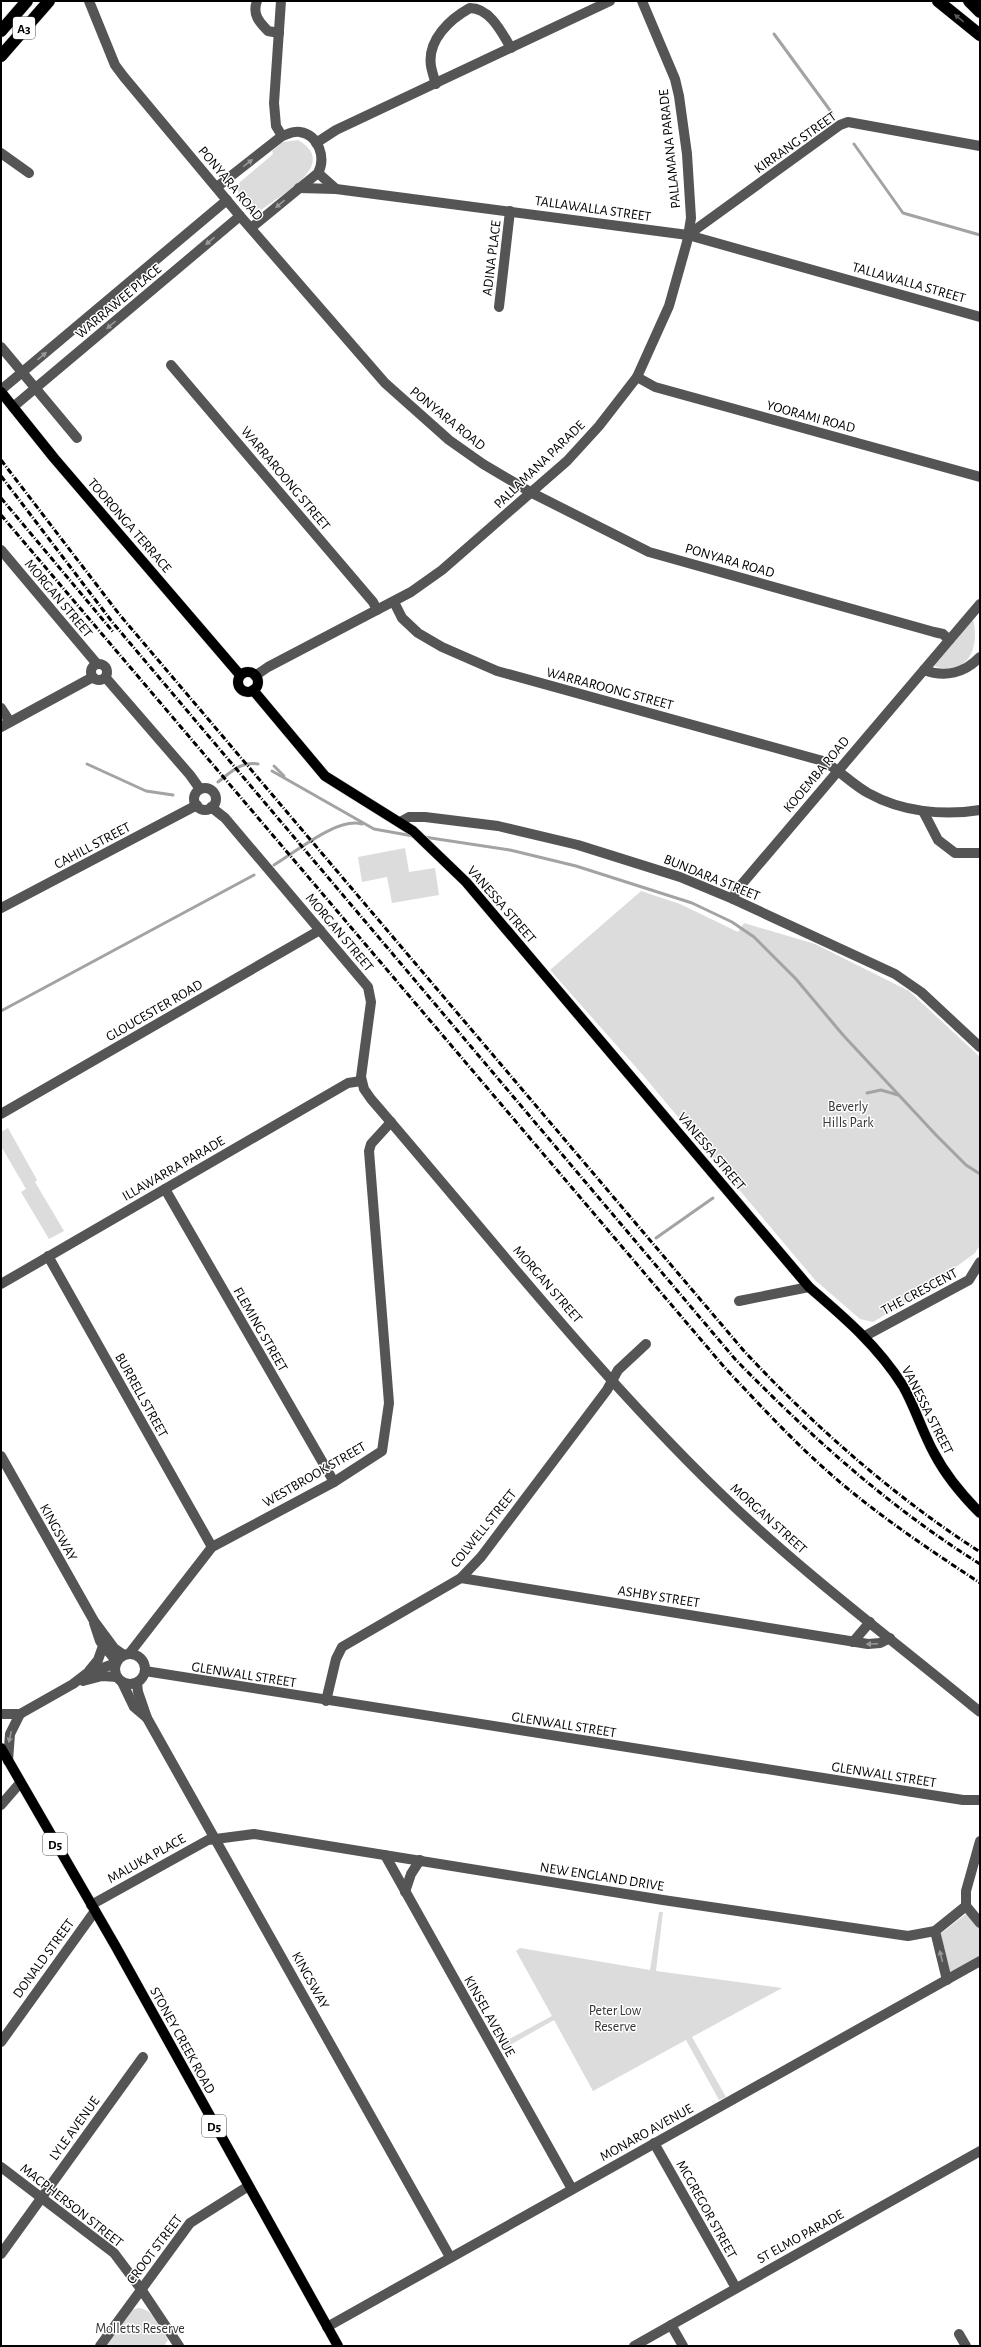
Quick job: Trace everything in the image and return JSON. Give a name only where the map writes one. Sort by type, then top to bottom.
[{"type":"highway","name":"A3","points":[[1,31],[27,1]]},
{"type":"highway","name":"A3","points":[[1,56],[49,1]]},
{"type":"highway","points":[[938,1],[980,35]]},
{"type":"highway","points":[[969,1],[980,12]]},
{"type":"main road","name":"TOORONGA TERRACE","points":[[1,391],[240,676]]},
{"type":"main road","points":[[248,672],[255,676],[258,682],[253,690],[247,692],[242,690],[238,684],[240,676],[248,672]]},
{"type":"main road","points":[[253,690],[326,776],[400,822]]},
{"type":"main road","name":"VANESSA STREET","points":[[400,822],[413,831],[466,882],[809,1287],[865,1336],[888,1364],[903,1387],[933,1452],[948,1477],[980,1513]]},
{"type":"main road","name":"STONEY CREEK ROAD","points":[[1,1748],[93,1908],[338,2346]]},
{"type":"street","name":"PONYARA ROAD","points":[[89,1],[115,65],[240,216],[385,384],[449,440],[532,493],[649,552],[943,634],[949,640]]},
{"type":"street","points":[[257,1],[255,11],[257,18],[268,31],[279,33]]},
{"type":"street","points":[[281,1],[274,103],[276,126],[282,136]]},
{"type":"street","points":[[316,143],[336,130],[610,1]]},
{"type":"street","name":"PALLAMANA PARADE","points":[[255,676],[268,667],[394,602],[442,570],[567,461],[599,426],[636,377],[669,306],[688,235],[691,218],[687,154],[679,96],[675,79],[642,1]]},
{"type":"street","points":[[436,84],[431,64],[432,50],[436,38],[442,30],[470,8],[484,11],[504,35],[511,48]]},
{"type":"street","name":"KIRRANG STREET","points":[[688,235],[840,125],[848,122],[980,146]]},
{"type":"street","points":[[217,187],[282,136],[291,132],[301,132],[316,143],[322,155],[323,165],[318,173],[251,228]]},
{"type":"street","points":[[1,153],[29,173]]},
{"type":"street","points":[[318,173],[336,189]]},
{"type":"street","name":"TALLAWALLA STREET","points":[[299,188],[336,189],[688,235],[980,317]]},
{"type":"street","name":"WARRAWEE PLACE","points":[[1,391],[227,200]]},
{"type":"street","name":"ADINA PLACE","points":[[499,307],[510,211]]},
{"type":"street","name":"WARRAWEE PLACE","points":[[14,407],[240,216]]},
{"type":"street","points":[[1,347],[77,438]]},
{"type":"street","name":"WARRAROONG STREET","points":[[171,365],[373,602],[377,610]]},
{"type":"street","name":"YOORAMI ROAD","points":[[636,377],[655,387],[980,477]]},
{"type":"street","name":"MORGAN STREET","points":[[1,550],[96,664]]},
{"type":"street","name":"WARRAROONG STREET","points":[[394,602],[402,618],[418,633],[442,647],[497,671],[823,761],[868,793],[886,801],[923,811],[966,812],[980,810]]},
{"type":"street","name":"KOOEMBA ROAD","points":[[733,899],[736,891],[837,771],[949,640],[979,610]]},
{"type":"street","points":[[924,670],[936,674],[953,674],[971,666],[980,657]]},
{"type":"street","points":[[96,664],[102,664],[106,668],[108,673],[106,678],[98,681],[93,678],[91,671],[96,664]]},
{"type":"street","points":[[1,708],[6,724],[93,678]]},
{"type":"street","points":[[106,678],[190,775],[200,789]]},
{"type":"street","points":[[208,788],[213,792],[215,802],[211,807],[205,809],[197,806],[195,796],[200,789],[208,788]]},
{"type":"street","name":"CAHILL STREET","points":[[1,908],[197,806]]},
{"type":"street","name":"MORGAN STREET","points":[[211,807],[224,818],[360,976],[371,995],[361,1081],[370,1099],[612,1381],[665,1438],[746,1517],[870,1622],[980,1712]]},
{"type":"street","points":[[923,811],[938,840],[955,853],[980,853]]},
{"type":"street","name":"BUNDARA STREET","points":[[400,822],[409,817],[425,817],[498,826],[599,852],[680,877],[733,899],[896,974],[921,992],[980,1047]]},
{"type":"street","name":"GLOUCESTER ROAD","points":[[1,1114],[320,930]]},
{"type":"street","name":"ILLAWARRA PARADE","points":[[1,1284],[348,1083],[361,1081]]},
{"type":"street","name":"WESTBROOK STREET","points":[[125,1658],[138,1651],[142,1639],[212,1547],[334,1482],[382,1451],[389,1403],[369,1151],[371,1144],[391,1122]]},
{"type":"street","name":"FLEMING STREET","points":[[165,1189],[334,1482]]},
{"type":"street","name":"BURRELL STREET","points":[[48,1256],[212,1547]]},
{"type":"street","name":"THE CRESCENT","points":[[865,1336],[969,1280],[980,1262]]},
{"type":"street","points":[[739,1301],[809,1287]]},
{"type":"street","name":"COLWELL STREET","points":[[326,1701],[336,1659],[342,1647],[461,1578],[481,1557],[607,1390],[618,1370],[646,1344]]},
{"type":"street","name":"KINGSWAY","points":[[1,1456],[94,1621],[114,1648],[125,1658]]},
{"type":"street","name":"ASHBY STREET","points":[[461,1578],[852,1642],[874,1644],[890,1638]]},
{"type":"street","name":"KINGSWAY","points":[[94,1621],[98,1637],[103,1646],[125,1658]]},
{"type":"street","points":[[852,1642],[870,1622]]},
{"type":"street","points":[[1,1714],[20,1714],[73,1684],[86,1674],[96,1663],[103,1646]]},
{"type":"street","points":[[73,1684],[102,1676],[132,1684],[137,1683],[145,1671],[143,1661],[125,1658],[86,1674]]},
{"type":"street","points":[[120,1680],[115,1670],[125,1658]]},
{"type":"street","name":"GLENWALL STREET","points":[[145,1671],[326,1701],[963,1800],[980,1800]]},
{"type":"street","name":"KINGSWAY","points":[[120,1680],[134,1707],[147,1718]]},
{"type":"street","name":"KINGSWAY","points":[[137,1683],[138,1692],[147,1718],[450,2257]]},
{"type":"street","points":[[8,1761],[10,1734],[20,1714]]},
{"type":"street","points":[[1,1804],[20,1782]]},
{"type":"street","name":"NEW ENGLAND DRIVE","points":[[215,1838],[239,1835],[270,1836],[663,1900],[899,1935],[918,1936],[935,1931]]},
{"type":"street","name":"MALUKA PLACE","points":[[93,1908],[201,1843],[215,1838]]},
{"type":"street","points":[[980,1840],[966,1891],[966,1906],[980,1922]]},
{"type":"street","name":"KINSEL AVENUE","points":[[385,1855],[572,2189]]},
{"type":"street","points":[[405,1892],[411,1874],[420,1860]]},
{"type":"street","points":[[947,1980],[935,1931],[966,1906]]},
{"type":"street","name":"DONALD STREET","points":[[1,2042],[93,1908]]},
{"type":"street","name":"MONARO AVENUE","points":[[327,2326],[980,1961]]},
{"type":"street","name":"LYLE AVENUE","points":[[1,2254],[143,2057]]},
{"type":"street","name":"MCGREGOR STREET","points":[[654,2144],[736,2288]]},
{"type":"street","name":"ST ELMO PARADE","points":[[634,2346],[980,2151]]},
{"type":"street","name":"MACPHERSON STREET","points":[[1,2167],[114,2253],[141,2289],[179,2346]]},
{"type":"street","name":"CROOT STREET","points":[[100,2346],[190,2223],[248,2187]]},
{"type":"street","points":[[671,2325],[683,2346]]},
{"type":"street","points":[[959,2334],[966,2346]]},
{"type":"green space","points":[[298,140],[309,149],[313,159],[310,168],[303,178],[282,196],[261,210],[253,210],[238,193],[239,183],[273,154],[272,151],[283,142]]},
{"type":"green space","points":[[973,619],[975,631],[974,642],[968,659],[962,665],[954,668],[934,666]]},
{"type":"green space","points":[[405,848],[409,872],[435,868],[439,895],[392,903],[387,877],[362,882],[358,857]]},
{"type":"green space","name":"Beverly Hills Park","points":[[641,891],[680,904],[738,932],[744,923],[815,944],[909,991],[980,1057],[980,1245],[975,1253],[912,1299],[873,1322],[860,1319],[815,1280],[642,1074],[550,970]]},
{"type":"green space","points":[[8,1128],[37,1180],[35,1182],[64,1231],[49,1239],[21,1192],[26,1189],[1,1146],[1,1132]]},
{"type":"green space","name":"Peter Low Reserve","points":[[659,1912],[663,1912],[656,1971],[782,1988],[692,2037],[726,2097],[719,2100],[686,2040],[593,2091],[554,2020],[503,2049],[500,2044],[552,2016],[516,1951],[520,1948],[650,1970]]},
{"type":"green space","points":[[966,1914],[980,1930],[980,1956],[950,1975],[939,1935]]},
{"type":"green space","name":"Molletts Reserve","points":[[138,2308],[148,2311],[156,2320],[168,2340],[164,2346],[105,2346],[132,2310]]},
{"type":"waterway","points":[[774,34],[832,113]]},
{"type":"waterway","points":[[854,144],[903,213],[980,235]]},
{"type":"waterway","points":[[87,764],[146,791],[173,795]]},
{"type":"waterway","points":[[218,782],[236,768],[246,764],[258,764]]},
{"type":"waterway","points":[[274,766],[284,776]]},
{"type":"waterway","points":[[272,771],[374,829],[413,836]]},
{"type":"waterway","points":[[274,865],[329,830],[352,823],[362,824]]},
{"type":"waterway","points":[[424,837],[510,850],[576,866],[692,903],[732,922],[754,937],[796,979],[843,1035],[936,1135],[966,1165],[980,1174]]},
{"type":"waterway","points":[[1,1011],[254,875]]},
{"type":"waterway","points":[[867,1093],[881,1090],[898,1095]]},
{"type":"waterway","points":[[656,1238],[713,1198]]},
{"type":"railway","points":[[1,460],[119,614],[744,1351],[798,1406],[856,1459],[916,1507],[980,1552]]},
{"type":"railway","points":[[1,476],[113,623],[735,1359],[792,1416],[852,1469],[914,1519],[980,1564]]},
{"type":"railway","points":[[1,498],[114,633]]},
{"type":"railway","points":[[1,515],[725,1368],[774,1420],[826,1470],[862,1500],[901,1529],[980,1583]]}]
